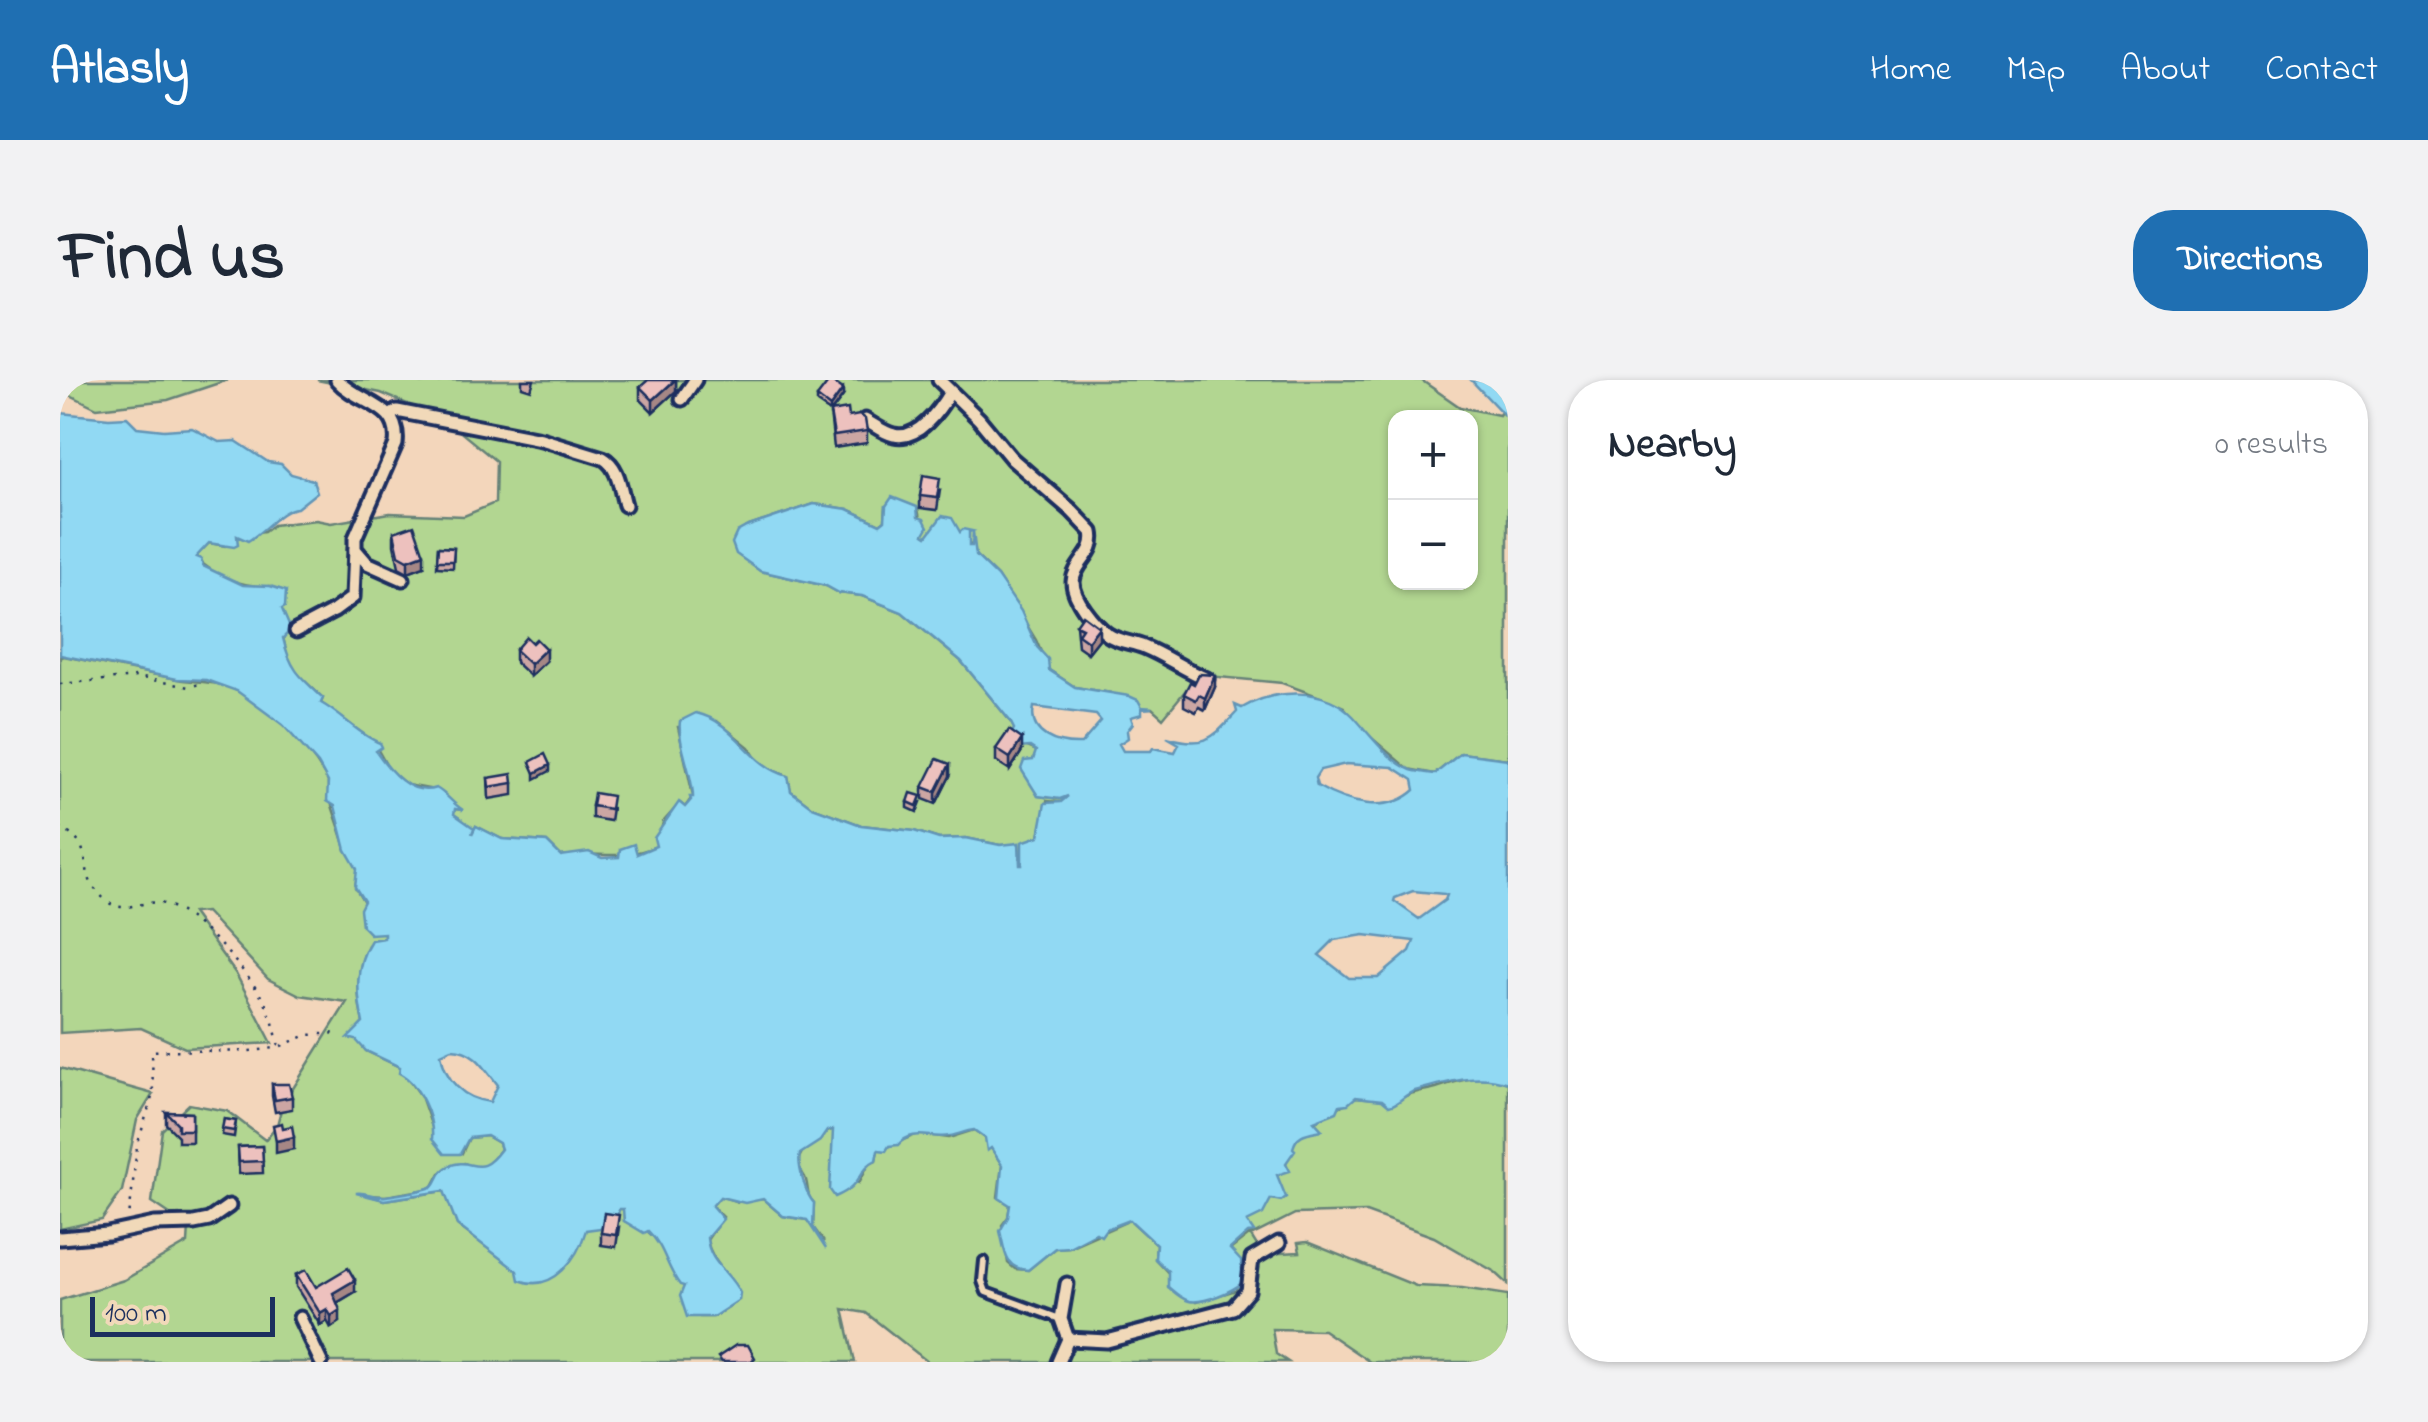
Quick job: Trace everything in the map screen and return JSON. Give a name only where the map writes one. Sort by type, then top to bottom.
[{"type":"street","points":[[296,631],[353,597],[356,538],[396,444],[392,416],[337,380]]},
{"type":"street","points":[[682,398],[694,380]]},
{"type":"street","points":[[938,380],[979,419],[1012,460],[1092,532],[1092,548],[1077,570],[1073,585],[1097,626],[1114,638],[1142,646],[1208,678]]},
{"type":"street","points":[[865,420],[892,435],[902,436],[931,418],[950,392]]},
{"type":"street","points":[[392,416],[397,411],[474,424],[603,458],[612,462],[616,470],[625,505]]},
{"type":"street","points":[[355,550],[367,563],[403,579]]},
{"type":"street","points":[[60,1238],[209,1220],[229,1206]]},
{"type":"street","points":[[1068,1339],[1106,1342],[1233,1308],[1248,1291],[1252,1259],[1279,1243]]},
{"type":"street","points":[[1058,1362],[1068,1339],[1061,1319],[1067,1284]]},
{"type":"street","points":[[300,1318],[321,1362]]},
{"type":"lane","points":[[984,1261],[982,1281],[986,1292],[1061,1319]]},
{"type":"path","points":[[60,684],[137,677],[190,687],[203,683]]},
{"type":"path","points":[[60,827],[76,838],[83,850],[90,882],[105,900],[114,906],[158,902],[180,912],[234,959],[262,997],[279,1046]]},
{"type":"path","points":[[128,1230],[136,1146],[153,1094],[152,1050],[243,1052],[279,1046],[308,1035],[338,1033]]},
{"type":"green space","points":[[60,380],[228,380],[168,400],[97,408],[60,390]]},
{"type":"green space","points":[[317,380],[1421,380],[1460,407],[1475,410],[1388,410],[1388,590],[1478,590],[1478,411],[1499,415],[1501,412],[1508,419],[1508,759],[1461,753],[1435,774],[1408,769],[1366,733],[1344,707],[1282,683],[1198,675],[1163,718],[1152,708],[1142,708],[1111,693],[1075,687],[1049,670],[1036,640],[997,576],[976,556],[963,532],[928,537],[923,534],[918,509],[886,506],[885,520],[880,524],[848,509],[814,504],[746,527],[760,571],[862,596],[902,612],[961,661],[1010,721],[1025,746],[1037,751],[1033,760],[1038,796],[1068,797],[1061,802],[1047,801],[1039,836],[1032,841],[1022,866],[1019,844],[939,839],[914,831],[861,825],[812,807],[791,791],[788,776],[761,766],[749,747],[717,721],[678,727],[693,796],[685,807],[680,803],[663,822],[657,846],[630,854],[561,856],[547,842],[502,839],[476,826],[474,835],[473,828],[453,814],[455,809],[462,810],[434,790],[407,785],[389,770],[373,741],[321,703],[323,698],[290,667],[283,637],[286,623],[270,586],[230,579],[195,557],[209,543],[225,546],[237,536],[264,532],[273,525],[316,520],[331,523],[390,513],[464,516],[495,503],[496,461],[446,420],[381,393]]},
{"type":"green space","points":[[60,657],[230,687],[277,719],[312,756],[328,782],[346,850],[353,855],[358,869],[355,887],[364,902],[370,933],[384,932],[384,938],[368,945],[361,964],[358,984],[363,1023],[350,1037],[366,1051],[400,1067],[421,1096],[433,1130],[462,1153],[469,1138],[487,1136],[499,1143],[501,1149],[485,1165],[464,1163],[440,1173],[428,1189],[367,1195],[384,1200],[445,1191],[457,1225],[518,1271],[589,1227],[603,1228],[619,1209],[624,1209],[624,1221],[647,1231],[661,1243],[700,1317],[713,1317],[739,1300],[707,1240],[723,1217],[712,1206],[720,1196],[738,1202],[763,1199],[783,1216],[807,1220],[824,1242],[813,1227],[814,1203],[799,1164],[802,1153],[817,1138],[833,1129],[831,1163],[859,1183],[869,1163],[876,1160],[878,1150],[918,1134],[949,1138],[974,1130],[985,1138],[1002,1165],[998,1197],[1010,1205],[1002,1225],[1008,1263],[1015,1269],[1028,1270],[1055,1248],[1069,1247],[1130,1220],[1156,1244],[1155,1259],[1196,1302],[1236,1290],[1230,1250],[1253,1232],[1247,1222],[1270,1199],[1277,1174],[1295,1139],[1321,1129],[1314,1122],[1356,1097],[1398,1101],[1463,1080],[1489,1078],[1508,1083],[1508,1284],[1495,1272],[1434,1237],[1366,1212],[1295,1214],[1251,1236],[1262,1254],[1300,1252],[1298,1243],[1307,1242],[1416,1286],[1508,1295],[1508,1362],[1370,1362],[1323,1330],[1272,1329],[1276,1354],[1288,1362],[928,1362],[866,1313],[843,1309],[855,1362],[60,1362],[60,1300],[124,1280],[188,1243],[189,1227],[152,1202],[162,1130],[189,1104],[227,1111],[265,1140],[347,1002],[300,995],[268,979],[206,912],[192,913],[236,974],[272,1043],[185,1048],[141,1028],[60,1033]]},
{"type":"green space","points":[[60,1068],[153,1094],[137,1120],[122,1191],[102,1220],[60,1229]]},
{"type":"water","points":[[1471,380],[1508,380],[1508,419]]},
{"type":"water","points":[[60,413],[127,417],[137,427],[192,428],[219,442],[236,441],[268,462],[281,464],[291,474],[313,480],[317,492],[248,541],[237,536],[238,545],[234,547],[209,543],[196,557],[203,566],[243,585],[286,591],[282,609],[291,630],[283,638],[297,672],[323,698],[321,703],[380,743],[382,747],[376,751],[409,786],[436,788],[463,810],[455,809],[454,814],[474,828],[472,834],[476,826],[502,839],[547,842],[561,856],[589,852],[602,858],[619,857],[620,849],[634,844],[637,854],[656,846],[654,838],[679,802],[685,807],[693,797],[680,721],[696,713],[722,725],[763,763],[788,776],[791,791],[812,807],[861,825],[914,831],[939,839],[1019,843],[1022,865],[1022,842],[1039,836],[1045,803],[1061,802],[1068,796],[1038,796],[1021,769],[1024,761],[1033,760],[1036,751],[1019,748],[1010,736],[1014,729],[1010,721],[961,661],[902,612],[862,596],[760,571],[736,554],[732,543],[737,532],[746,527],[814,504],[848,509],[880,524],[892,497],[917,507],[918,517],[928,527],[924,534],[927,536],[942,516],[952,518],[960,532],[972,531],[969,546],[973,532],[976,556],[997,576],[1021,611],[1037,647],[1048,659],[1049,670],[1075,687],[1129,696],[1142,707],[1152,708],[1142,709],[1142,714],[1131,717],[1128,738],[1119,744],[1123,751],[1153,748],[1175,752],[1179,744],[1167,737],[1191,742],[1208,738],[1237,712],[1235,705],[1242,708],[1269,697],[1299,694],[1328,699],[1341,706],[1387,753],[1411,770],[1435,774],[1461,753],[1508,759],[1508,1083],[1485,1078],[1449,1082],[1411,1092],[1389,1106],[1382,1100],[1356,1097],[1340,1105],[1337,1112],[1314,1121],[1322,1130],[1297,1139],[1286,1163],[1290,1171],[1277,1175],[1286,1197],[1281,1201],[1271,1199],[1263,1214],[1247,1222],[1254,1232],[1230,1249],[1241,1261],[1243,1282],[1202,1301],[1186,1300],[1168,1287],[1168,1271],[1155,1259],[1156,1244],[1130,1220],[1106,1229],[1101,1236],[1096,1233],[1069,1247],[1055,1248],[1028,1270],[1014,1266],[1007,1258],[1000,1231],[1010,1205],[999,1198],[1002,1165],[991,1148],[987,1151],[985,1138],[974,1130],[943,1137],[910,1137],[886,1151],[878,1150],[876,1160],[856,1182],[835,1197],[830,1190],[833,1130],[827,1131],[799,1159],[805,1187],[814,1203],[813,1227],[826,1249],[807,1220],[783,1216],[763,1199],[745,1203],[720,1197],[712,1206],[723,1219],[707,1238],[716,1261],[740,1293],[739,1300],[713,1317],[687,1317],[680,1296],[684,1286],[675,1278],[648,1231],[644,1233],[624,1221],[623,1209],[619,1209],[616,1226],[586,1230],[571,1261],[553,1277],[532,1283],[519,1280],[517,1271],[457,1225],[444,1191],[384,1200],[356,1193],[382,1196],[425,1189],[433,1186],[447,1167],[486,1164],[501,1149],[499,1143],[487,1136],[469,1138],[460,1154],[444,1154],[432,1139],[424,1102],[399,1073],[400,1067],[348,1038],[363,1023],[358,991],[362,960],[371,940],[384,938],[384,933],[370,934],[362,926],[360,909],[364,901],[355,887],[357,869],[346,850],[335,806],[327,801],[328,782],[318,764],[283,725],[237,691],[206,680],[177,679],[60,655]],"holes":[[[1034,707],[1096,715],[1101,721],[1081,744],[1072,744],[1046,736],[1033,717]],[[1346,764],[1393,767],[1413,780],[1415,790],[1392,802],[1367,804],[1317,786],[1315,778],[1320,770]],[[1413,891],[1447,895],[1419,919],[1395,898]],[[1364,935],[1414,941],[1410,951],[1378,978],[1349,978],[1319,955],[1334,940]],[[452,1049],[473,1056],[498,1085],[490,1102],[457,1087],[441,1054]]]},
{"type":"building","points":[[648,380],[675,380],[653,400],[640,387]]},
{"type":"building","points":[[830,380],[843,389],[830,407],[817,397]]},
{"type":"building","points":[[848,409],[849,417],[859,415],[865,419],[867,431],[834,436],[830,412]]},
{"type":"building","points":[[923,475],[940,478],[937,498],[920,496]]},
{"type":"building","points":[[414,525],[424,554],[408,560],[399,555],[394,532]]},
{"type":"building","points":[[438,547],[454,548],[453,561],[437,561]]},
{"type":"building","points":[[1083,615],[1099,627],[1088,641],[1078,634],[1082,628],[1076,625]]},
{"type":"building","points":[[526,637],[532,643],[536,639],[546,649],[530,664],[515,650]]},
{"type":"building","points":[[1199,674],[1215,675],[1205,698],[1199,695],[1196,700],[1184,694]]},
{"type":"building","points":[[1009,730],[1022,739],[1010,758],[996,749]]},
{"type":"building","points":[[545,754],[550,765],[535,773],[530,762]]},
{"type":"building","points":[[937,759],[950,764],[936,792],[923,787]]},
{"type":"building","points":[[512,774],[513,783],[489,787],[488,778]]},
{"type":"building","points":[[594,793],[612,796],[610,809],[592,806]]},
{"type":"building","points":[[911,793],[921,796],[917,806],[908,802]]},
{"type":"building","points":[[272,1084],[289,1084],[292,1097],[275,1100]]},
{"type":"building","points":[[166,1112],[192,1113],[192,1130],[178,1130],[178,1124]]},
{"type":"building","points":[[224,1119],[236,1121],[234,1131],[222,1129]]},
{"type":"building","points":[[282,1123],[283,1128],[292,1126],[294,1137],[276,1141],[273,1125]]},
{"type":"building","points":[[262,1146],[263,1161],[239,1162],[238,1147]]},
{"type":"building","points":[[604,1213],[619,1215],[616,1235],[601,1233]]},
{"type":"building","points":[[348,1268],[355,1280],[333,1293],[340,1310],[331,1316],[327,1309],[320,1313],[296,1275],[306,1270],[316,1287]]},
{"type":"building","points":[[736,1345],[748,1345],[755,1358],[750,1362],[722,1362],[718,1357]]}]
